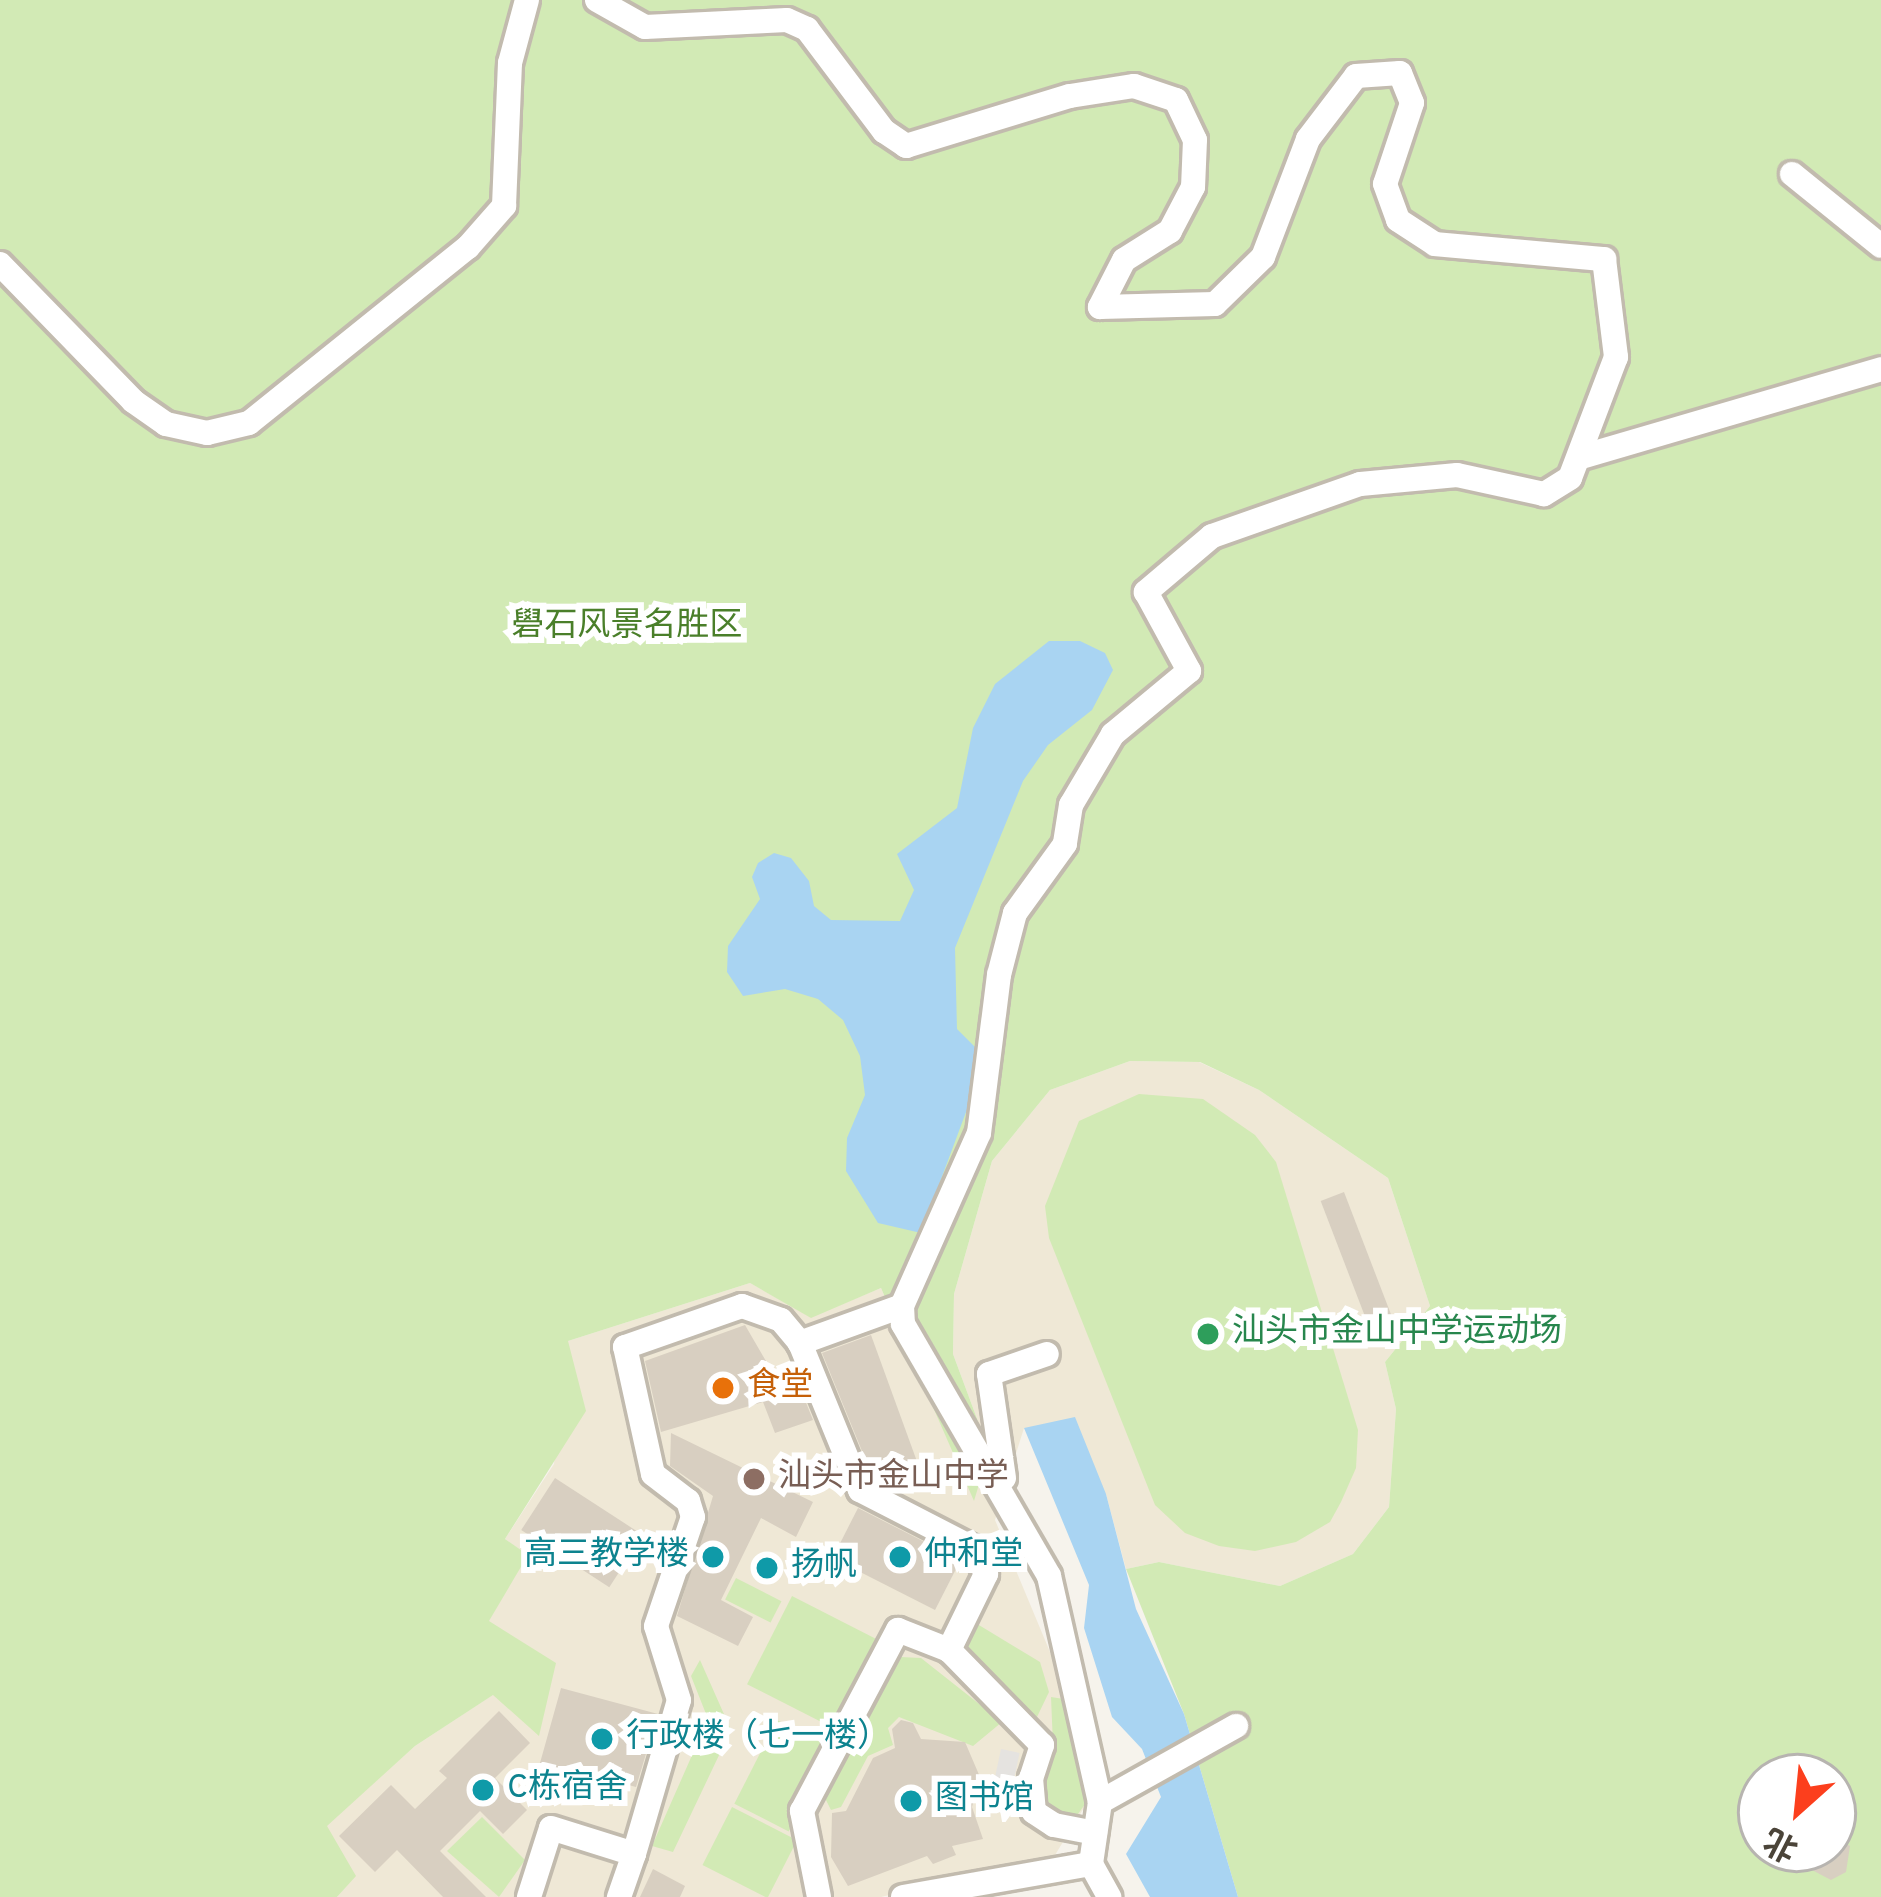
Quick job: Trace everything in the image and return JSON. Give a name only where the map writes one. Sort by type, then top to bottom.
[{"type":"street","points":[[0,264],[133,401],[166,424],[207,433],[249,424],[468,247],[504,206],[510,63],[527,0]]},
{"type":"street","points":[[597,0],[645,27],[787,20],[807,29],[884,130],[906,146],[1070,96],[1134,86],[1176,100],[1196,140],[1192,187],[1170,231],[1124,260],[1100,307],[1216,304],[1263,257],[1308,139],[1356,76],[1400,73],[1412,103],[1385,184],[1398,220],[1435,244],[1604,259],[1616,357],[1570,478],[1544,494],[1456,475],[1360,484],[1212,536],[1146,592],[1189,671],[1113,734],[1071,805],[1065,844],[1015,913],[998,975],[979,1133],[902,1306],[903,1324],[1049,1576],[1100,1802],[1091,1864],[1109,1897]]},
{"type":"street","points":[[1792,174],[1881,246]]},
{"type":"street","points":[[1581,457],[1881,368]]},
{"type":"street","points":[[620,1897],[679,1700],[656,1626],[693,1517],[688,1501],[653,1474],[626,1347],[742,1306],[781,1320],[800,1343],[860,1490],[973,1548],[986,1574],[949,1650]]},
{"type":"street","points":[[800,1343],[902,1306]]},
{"type":"street","points":[[1012,1510],[989,1374],[1047,1354]]},
{"type":"street","points":[[819,1897],[802,1811],[898,1630],[949,1650],[1042,1745],[1031,1778],[1034,1812],[1054,1825],[1096,1833]]},
{"type":"street","points":[[1100,1802],[1236,1726]]},
{"type":"street","points":[[529,1897],[550,1828],[634,1854]]},
{"type":"street","points":[[904,1897],[1091,1864]]},
{"type":"shaded area","name":"汕头市金山中学","points":[[1130,1061],[1199,1062],[1259,1090],[1388,1178],[1430,1306],[1385,1362],[1396,1409],[1389,1507],[1353,1554],[1280,1586],[1159,1562],[1126,1569],[1106,1494],[1024,1428],[995,1520],[1070,1700],[1093,1793],[1055,1855],[881,1897],[337,1897],[355,1876],[321,1829],[415,1746],[497,1692],[539,1734],[488,1622],[527,1555],[505,1539],[554,1464],[568,1341],[750,1283],[811,1317],[881,1288],[974,1499],[989,1451],[953,1354],[954,1294],[992,1161],[1050,1090]]},
{"type":"shaded area","points":[[1001,1749],[1020,1753],[1007,1813],[988,1809]]},
{"type":"green space","name":"礐石风景名胜区","points":[[0,0],[1881,0],[1881,1897],[1238,1897],[1184,1714],[1126,1569],[1159,1562],[1280,1586],[1353,1554],[1389,1507],[1396,1409],[1385,1362],[1430,1306],[1388,1178],[1259,1090],[1200,1062],[1130,1061],[1050,1090],[992,1161],[954,1294],[953,1354],[989,1451],[974,1501],[881,1288],[811,1318],[750,1283],[568,1341],[586,1411],[505,1539],[528,1555],[489,1621],[556,1663],[539,1736],[493,1695],[415,1746],[327,1826],[356,1876],[337,1897],[0,1897]]},
{"type":"green space","name":"汕头市金山中学运动场","points":[[1139,1094],[1203,1099],[1255,1135],[1276,1162],[1358,1430],[1356,1468],[1330,1522],[1296,1542],[1255,1551],[1219,1546],[1185,1533],[1155,1505],[1049,1238],[1045,1206],[1079,1121]]},
{"type":"green space","points":[[736,1578],[781,1601],[771,1623],[725,1599]]},
{"type":"green space","points":[[792,1596],[881,1641],[836,1730],[747,1684]]},
{"type":"green space","points":[[969,1619],[1040,1662],[1049,1692],[1036,1719],[958,1642]]},
{"type":"green space","points":[[900,1657],[921,1658],[1002,1722],[973,1746],[899,1717],[888,1728],[893,1745],[868,1756],[841,1807],[831,1810],[824,1796]]},
{"type":"green space","points":[[700,1660],[731,1730],[673,1852],[652,1846],[708,1719],[691,1676]]},
{"type":"green space","points":[[1051,1697],[1070,1700],[1093,1793],[1073,1821],[1042,1806],[1037,1780],[1053,1745]]},
{"type":"green space","points":[[777,1720],[831,1748],[789,1831],[734,1804]]},
{"type":"green space","points":[[732,1807],[797,1840],[768,1897],[702,1865]]},
{"type":"green space","points":[[482,1817],[525,1860],[499,1897],[447,1851]]},
{"type":"water","points":[[1049,641],[1080,641],[1105,653],[1113,670],[1092,710],[1048,745],[1023,781],[955,948],[957,1029],[976,1048],[969,1104],[921,1233],[878,1223],[846,1171],[847,1138],[865,1095],[860,1056],[843,1020],[818,999],[785,989],[743,996],[727,972],[728,946],[760,899],[752,877],[758,863],[774,853],[791,858],[809,881],[814,906],[831,920],[900,921],[914,890],[897,854],[957,808],[973,728],[995,684]]},
{"type":"water","points":[[1075,1417],[1106,1494],[1136,1609],[1184,1714],[1238,1897],[1150,1897],[1126,1854],[1161,1797],[1142,1749],[1112,1717],[1084,1628],[1089,1585],[1024,1428]]},
{"type":"building","points":[[1344,1192],[1399,1335],[1375,1344],[1321,1201]]},
{"type":"building","name":"食堂","points":[[745,1325],[774,1375],[792,1368],[813,1420],[775,1433],[763,1402],[661,1432],[645,1361]]},
{"type":"building","name":"食堂","points":[[871,1335],[923,1478],[892,1488],[873,1478],[822,1353]]},
{"type":"building","name":"高三教学楼","points":[[671,1433],[813,1502],[796,1537],[761,1518],[721,1600],[753,1617],[738,1646],[677,1616],[713,1496],[670,1466]]},
{"type":"building","points":[[555,1478],[643,1535],[609,1587],[521,1530]]},
{"type":"building","name":"仲和堂","points":[[858,1508],[960,1560],[935,1610],[833,1558]]},
{"type":"building","name":"行政楼（七一楼）","points":[[561,1688],[658,1714],[636,1787],[613,1781],[609,1797],[568,1786],[572,1772],[540,1763]]},
{"type":"building","points":[[499,1711],[530,1743],[495,1778],[527,1810],[503,1834],[480,1811],[440,1851],[486,1897],[443,1897],[397,1850],[375,1872],[339,1836],[391,1785],[415,1809],[447,1778],[439,1771]]},
{"type":"building","name":"图书馆","points":[[901,1720],[913,1723],[921,1739],[965,1742],[980,1777],[972,1807],[983,1839],[952,1846],[956,1855],[933,1864],[927,1856],[848,1886],[831,1857],[832,1813],[846,1811],[873,1758],[895,1748],[892,1729]]},
{"type":"building","points":[[653,1869],[685,1886],[680,1897],[640,1897]]},
{"type":"building","points":[[1818,1873],[1844,1873],[1831,1880]]},
{"type":"place","name":"汕头市金山中学运动场","points":[[1208,1334]]},
{"type":"place","name":"食堂","points":[[723,1388]]},
{"type":"place","name":"汕头市金山中学","points":[[754,1479]]},
{"type":"place","name":"高三教学楼","points":[[713,1557]]},
{"type":"place","name":"仲和堂","points":[[900,1557]]},
{"type":"place","name":"扬帆","points":[[767,1568]]},
{"type":"place","name":"行政楼（七一楼）","points":[[602,1739]]},
{"type":"place","name":"C栋宿舍","points":[[483,1790]]},
{"type":"place","name":"图书馆","points":[[911,1801]]}]
